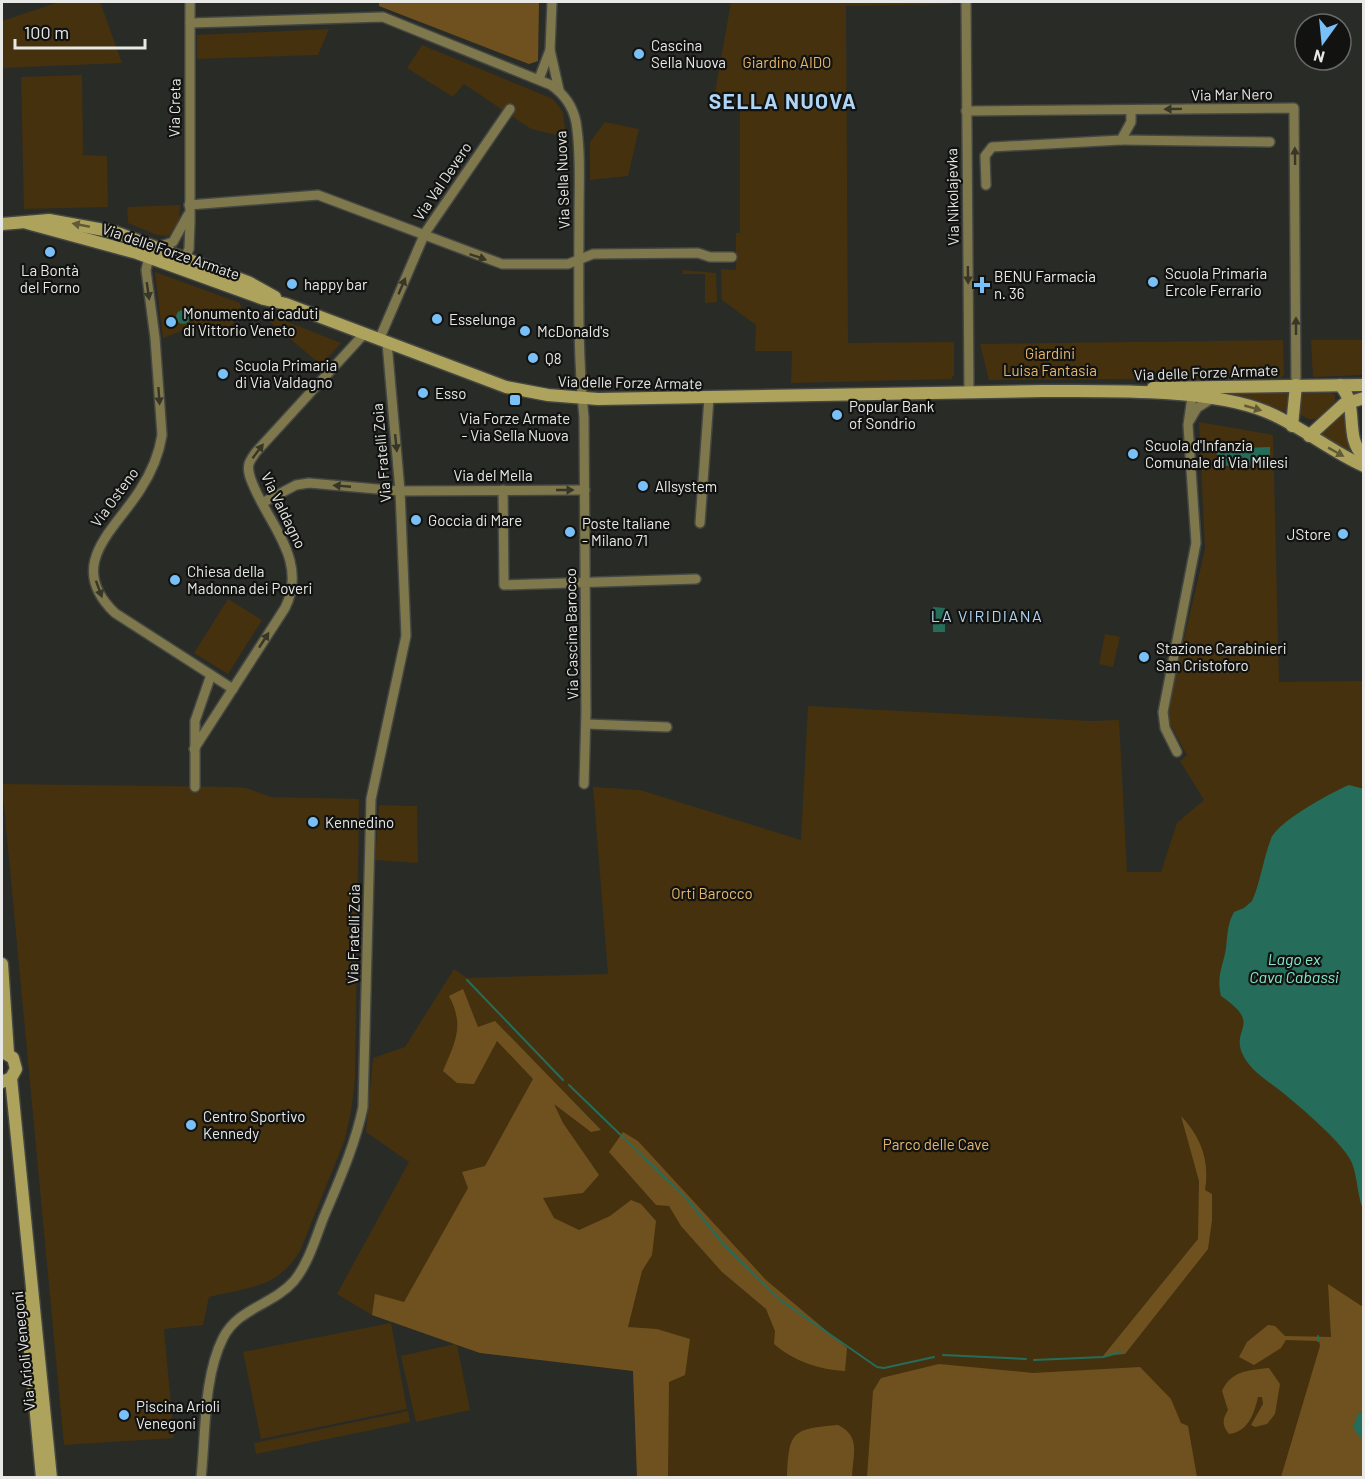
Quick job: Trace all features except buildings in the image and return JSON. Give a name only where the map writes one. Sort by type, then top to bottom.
[{"type":"street","name":"Via Creta","points":[[182,262],[189,249],[190,2]]},
{"type":"street","points":[[552,2],[550,50],[559,90]]},
{"type":"street","name":"Via Nikolajevka","points":[[966,2],[969,393]]},
{"type":"street","points":[[190,24],[383,17],[539,79],[559,90]]},
{"type":"street","points":[[539,79],[550,50]]},
{"type":"street","name":"Via Sella Nuova","points":[[559,90],[573,111],[576,122],[582,399]]},
{"type":"street","name":"Via Mar Nero","points":[[966,111],[1294,108],[1296,385]]},
{"type":"street","name":"Via Val Devero","points":[[383,341],[425,232],[510,109]]},
{"type":"street","points":[[1121,140],[1131,122],[1131,110]]},
{"type":"street","points":[[986,185],[985,156],[996,145],[1121,140],[1270,142]]},
{"type":"street","points":[[189,210],[318,195],[425,232],[469,253],[502,264],[568,264],[593,254],[699,253],[710,257],[732,257]]},
{"type":"street","name":"Via Creta","points":[[153,252],[174,242],[189,210]]},
{"type":"street","name":"Via delle Forze Armate","points":[[2,224],[48,220],[115,232],[153,252],[364,334],[518,390],[582,399],[1116,391],[1230,385],[1364,385]]},
{"type":"street","name":"Via Osteno","points":[[153,252],[146,270],[155,338],[162,435],[149,475],[98,546],[95,577],[103,599],[116,613],[233,689]]},
{"type":"street","name":"Via Valdagno","points":[[194,749],[285,608],[292,590],[291,558],[249,476],[249,465],[256,452],[364,334]]},
{"type":"street","name":"Via Fratelli Zoia","points":[[201,1478],[210,1383],[224,1336],[241,1316],[276,1296],[299,1273],[359,1125],[364,1092],[371,799],[406,636],[400,491],[383,341]]},
{"type":"street","points":[[1177,752],[1165,728],[1163,712],[1196,543],[1188,425],[1192,397],[1201,391],[1217,391],[1230,385]]},
{"type":"street","name":"Via delle Forze Armate","points":[[1292,426],[1296,385]]},
{"type":"street","points":[[1340,385],[1350,401],[1353,442],[1364,457]]},
{"type":"street","name":"Via delle Forze Armate","points":[[1116,391],[1210,399],[1252,407],[1292,426],[1364,466]]},
{"type":"street","points":[[700,523],[709,398]]},
{"type":"street","points":[[1309,436],[1350,401],[1364,398]]},
{"type":"street","name":"Via Cascina Barocco","points":[[582,399],[585,490],[584,784]]},
{"type":"street","points":[[1188,425],[1197,408],[1210,399]]},
{"type":"street","name":"Via del Mella","points":[[262,503],[303,483],[400,491],[585,490]]},
{"type":"street","points":[[503,490],[504,585],[696,579]]},
{"type":"street","points":[[195,787],[195,721],[211,675]]},
{"type":"street","points":[[195,721],[207,727]]},
{"type":"street","points":[[586,724],[668,727]]},
{"type":"street","points":[[2,964],[5,1052],[15,1062],[15,1072],[5,1082]]},
{"type":"street","name":"Via Arioli Venegoni","points":[[5,1082],[42,1478]]},
{"type":"street","name":"Via Arioli Venegoni","points":[[5,1082],[51,1478]]},
{"type":"green space","points":[[59,2],[100,2],[122,63],[2,68],[2,21]]},
{"type":"green space","name":"Giardino AIDO","points":[[731,2],[951,2],[951,4],[846,6],[848,343],[954,342],[954,375],[951,379],[791,383],[792,351],[755,351],[756,325],[722,300],[721,269],[736,270],[736,233],[740,233],[740,98],[714,98]]},
{"type":"green space","points":[[329,29],[318,55],[197,59],[197,35]]},
{"type":"green space","points":[[422,45],[553,99],[563,112],[566,137],[531,129],[464,84],[453,97],[407,68]]},
{"type":"green space","points":[[82,75],[83,155],[107,156],[108,207],[24,209],[21,77]]},
{"type":"green space","points":[[605,122],[639,129],[628,176],[590,180],[590,142]]},
{"type":"green space","points":[[180,205],[179,225],[168,236],[157,235],[128,223],[127,207]]},
{"type":"green space","points":[[683,270],[716,273],[717,302],[705,303],[705,274],[682,274]]},
{"type":"green space","points":[[155,272],[240,303],[242,312],[220,339],[200,324],[163,338]]},
{"type":"green space","points":[[255,309],[341,343],[321,365]]},
{"type":"green space","name":"Giardini Luisa Fantasia","points":[[1283,340],[1284,374],[1281,378],[989,380],[980,344]]},
{"type":"green space","points":[[1311,340],[1363,340],[1363,375],[1313,377]]},
{"type":"green space","points":[[1236,390],[1292,391],[1288,413],[1262,402],[1236,396]]},
{"type":"green space","points":[[1309,390],[1329,390],[1335,395],[1335,402],[1318,419],[1309,419],[1299,414],[1301,397]]},
{"type":"green space","points":[[1346,412],[1352,453],[1319,436]]},
{"type":"green space","name":"Parco delle Cave","points":[[1199,422],[1273,435],[1279,682],[1363,681],[1363,1477],[637,1477],[633,1371],[480,1353],[457,1345],[470,1410],[416,1422],[401,1356],[455,1344],[372,1315],[337,1294],[409,1162],[366,1132],[373,1058],[405,1047],[454,969],[467,978],[608,974],[593,787],[640,790],[801,840],[808,706],[1090,721],[1119,720],[1127,872],[1161,872],[1177,823],[1204,800],[1180,761],[1187,755],[1169,722],[1169,703],[1205,549]]},
{"type":"green space","points":[[228,599],[262,620],[228,674],[194,653]]},
{"type":"green space","points":[[1105,634],[1120,637],[1113,667],[1099,664]]},
{"type":"green space","name":"Centro Sportivo Kennedy","points":[[2,784],[231,787],[246,788],[271,797],[359,799],[355,1080],[345,1139],[300,1251],[282,1273],[271,1280],[249,1288],[209,1297],[203,1325],[164,1329],[174,1438],[64,1445]]},
{"type":"green space","points":[[379,805],[417,806],[418,863],[375,860]]},
{"type":"green space","points":[[391,1323],[407,1409],[261,1439],[243,1352]]},
{"type":"green space","points":[[408,1411],[410,1422],[256,1454],[254,1443]]},
{"type":"shaded area","points":[[379,2],[539,2],[538,61],[529,64],[379,6]]},
{"type":"shaded area","points":[[463,989],[478,1027],[495,1021],[601,1130],[591,1132],[554,1104],[563,1123],[599,1175],[583,1193],[543,1198],[554,1218],[579,1230],[610,1216],[631,1200],[641,1204],[656,1221],[652,1255],[642,1271],[628,1327],[657,1329],[690,1339],[685,1375],[669,1382],[668,1477],[637,1477],[633,1371],[480,1353],[372,1315],[375,1294],[404,1302],[468,1188],[462,1172],[485,1166],[533,1079],[497,1041],[474,1084],[457,1083],[443,1071],[454,1042],[457,1025],[454,1007],[449,996]]},
{"type":"shaded area","points":[[1181,1116],[1194,1132],[1205,1159],[1205,1190],[1212,1194],[1212,1220],[1208,1249],[1125,1354],[1103,1356],[1198,1239],[1199,1181]]},
{"type":"shaded area","points":[[623,1132],[638,1141],[766,1280],[847,1348],[845,1371],[807,1364],[774,1344],[775,1331],[766,1309],[722,1272],[681,1226],[669,1206],[656,1205],[609,1152]]},
{"type":"shaded area","points":[[1328,1284],[1363,1307],[1363,1411],[1358,1414],[1360,1438],[1363,1438],[1363,1477],[1281,1477],[1320,1346],[1319,1341],[1286,1340],[1281,1348],[1254,1365],[1239,1357],[1247,1342],[1268,1325],[1275,1326],[1285,1336],[1331,1337]]},
{"type":"shaded area","points":[[939,1364],[1033,1373],[1140,1367],[1171,1399],[1181,1423],[1188,1426],[1197,1477],[867,1477],[873,1391],[881,1378]]},
{"type":"shaded area","points":[[1269,1368],[1280,1384],[1275,1414],[1267,1424],[1255,1427],[1251,1425],[1263,1404],[1262,1397],[1258,1397],[1249,1421],[1241,1430],[1229,1434],[1224,1422],[1228,1410],[1222,1391],[1226,1384],[1235,1375]]},
{"type":"shaded area","points":[[838,1425],[845,1429],[853,1440],[852,1477],[787,1477],[789,1450],[796,1435],[811,1428]]},
{"type":"water","points":[[183,310],[188,312],[190,317],[188,322],[183,324],[178,322],[176,317],[178,312]]},
{"type":"water","points":[[1270,447],[1270,465],[1221,466],[1215,449]]},
{"type":"water","points":[[933,607],[945,608],[945,632],[933,632]]},
{"type":"water","name":"Lago ex Cava Cabassi","points":[[1349,785],[1364,789],[1363,1209],[1354,1168],[1335,1139],[1247,1062],[1240,1047],[1243,1027],[1241,1014],[1221,996],[1219,985],[1231,917],[1234,912],[1244,908],[1252,901],[1268,847],[1275,832],[1306,808]]},
{"type":"water","points":[[1363,1411],[1363,1438],[1360,1438],[1353,1427],[1358,1414]]},
{"type":"waterway","points":[[467,980],[563,1080]]},
{"type":"waterway","points":[[569,1085],[687,1199],[725,1246],[779,1299],[877,1367],[884,1368],[934,1357]]},
{"type":"waterway","points":[[1318,1336],[1318,1341]]},
{"type":"waterway","points":[[1034,1360],[1103,1357],[1121,1352]]},
{"type":"waterway","points":[[943,1355],[1026,1359]]},
{"type":"place","name":"Cascina Sella Nuova","points":[[639,54]]},
{"type":"place","name":"La Bontà del Forno","points":[[50,252]]},
{"type":"place","name":"Scuola Primaria Ercole Ferrario","points":[[1153,282]]},
{"type":"place","name":"happy bar","points":[[292,284]]},
{"type":"place","name":"BENU Farmacia n. 36","points":[[982,285]]},
{"type":"place","name":"Esselunga","points":[[437,319]]},
{"type":"place","name":"Monumento ai caduti di Vittorio Veneto","points":[[171,322]]},
{"type":"place","name":"McDonald's","points":[[525,331]]},
{"type":"place","name":"Q8","points":[[533,358]]},
{"type":"place","name":"Scuola Primaria di Via Valdagno","points":[[223,374]]},
{"type":"place","name":"Esso","points":[[423,393]]},
{"type":"place","name":"Via Forze Armate - Via Sella Nuova","points":[[515,400]]},
{"type":"place","name":"Popular Bank of Sondrio","points":[[837,415]]},
{"type":"place","name":"Scuola d'Infanzia Comunale di Via Milesi","points":[[1133,454]]},
{"type":"place","name":"Allsystem","points":[[643,486]]},
{"type":"place","name":"Goccia di Mare","points":[[416,520]]},
{"type":"place","name":"Poste Italiane - Milano 71","points":[[570,532]]},
{"type":"place","name":"JStore","points":[[1343,534]]},
{"type":"place","name":"Chiesa della Madonna dei Poveri","points":[[175,580]]},
{"type":"place","name":"Stazione Carabinieri San Cristoforo","points":[[1144,657]]},
{"type":"place","name":"Kennedino","points":[[313,822]]},
{"type":"place","name":"Centro Sportivo Kennedy","points":[[191,1125]]},
{"type":"place","name":"Piscina Arioli Venegoni","points":[[124,1415]]},
{"type":"district","name":"SELLA NUOVA","points":[[783,100]]},
{"type":"district","name":"LA VIRIDIANA","points":[[987,615]]},
{"type":"park label","name":"Orti Barocco","points":[[712,893]]}]
